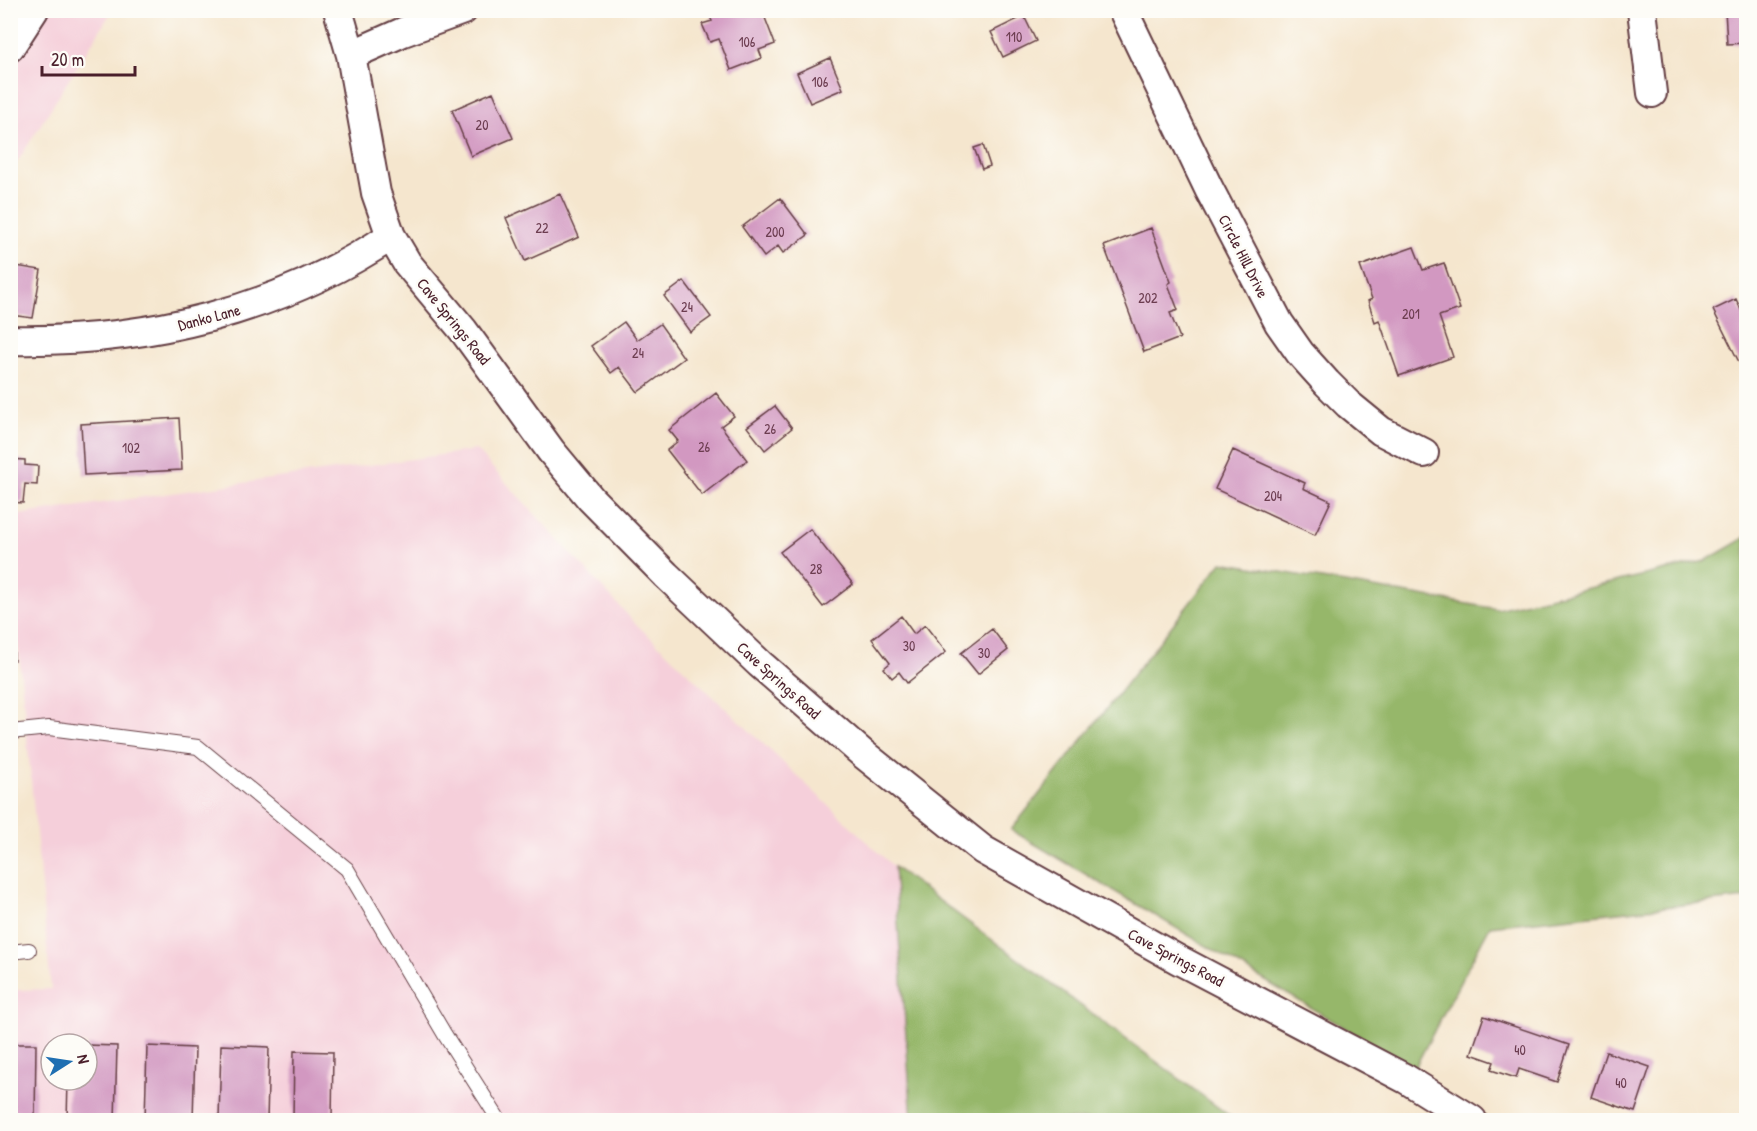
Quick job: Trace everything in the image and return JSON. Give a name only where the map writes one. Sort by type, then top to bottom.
[{"type":"street","points":[[10,47],[34,10]]},
{"type":"street","name":"Cave Springs Road","points":[[338,10],[351,55],[376,193],[391,236],[407,263],[463,330],[551,452],[591,499],[666,575],[760,664],[862,753],[983,850],[1177,959],[1406,1079],[1472,1120]]},
{"type":"street","points":[[351,55],[403,32],[463,10]]},
{"type":"street","name":"Circle Hill Drive","points":[[1123,10],[1209,189],[1279,323],[1307,361],[1348,404],[1381,431],[1424,453]]},
{"type":"street","points":[[1642,10],[1652,93]]},
{"type":"street","name":"Danko Lane","points":[[10,340],[35,341],[115,335],[158,329],[216,316],[324,276],[358,258],[391,236]]},
{"type":"lane","points":[[10,732],[50,728],[198,747],[347,868],[445,1035],[499,1120]]},
{"type":"lane","points":[[10,952],[29,950]]},
{"type":"shaded area","points":[[11,11],[112,11],[11,172]]},
{"type":"shaded area","points":[[476,450],[635,623],[894,867],[912,1120],[11,1120],[11,990],[51,989],[11,571],[10,516]]},
{"type":"green space","points":[[1746,537],[1746,898],[1490,926],[1414,1069],[1011,830],[1222,562],[1497,609],[1705,561]]},
{"type":"green space","points":[[894,867],[1235,1120],[912,1120]]},
{"type":"building","points":[[724,10],[762,10],[775,44],[759,50],[762,58],[731,70],[719,39],[710,42],[702,24],[712,21],[710,17]]},
{"type":"building","points":[[1725,10],[1746,10],[1746,43],[1727,44]]},
{"type":"building","points":[[1024,16],[1036,41],[1003,57],[991,32]]},
{"type":"building","points":[[830,58],[843,89],[810,103],[797,73]]},
{"type":"building","points":[[493,92],[513,138],[471,156],[452,110]]},
{"type":"building","points":[[983,145],[990,166],[982,169],[974,148]]},
{"type":"building","points":[[560,194],[579,237],[525,261],[506,218]]},
{"type":"building","points":[[780,198],[808,235],[783,253],[778,246],[764,257],[742,227]]},
{"type":"building","points":[[1151,228],[1171,282],[1168,284],[1178,310],[1170,313],[1180,338],[1144,352],[1104,246]]},
{"type":"building","points":[[1414,247],[1423,270],[1444,263],[1460,309],[1439,316],[1453,357],[1399,376],[1379,320],[1375,322],[1368,301],[1372,299],[1360,266]]},
{"type":"building","points":[[10,265],[41,270],[33,318],[10,315]]},
{"type":"building","points":[[684,281],[711,317],[690,332],[664,296]]},
{"type":"building","points":[[1736,299],[1742,312],[1746,311],[1746,359],[1739,362],[1713,310]]},
{"type":"building","points":[[624,322],[637,340],[660,324],[684,358],[638,392],[619,367],[611,373],[591,346]]},
{"type":"building","points":[[716,393],[734,416],[721,426],[747,460],[702,495],[667,450],[678,441],[669,430]]},
{"type":"building","points":[[775,406],[792,428],[765,450],[747,427]]},
{"type":"building","points":[[179,418],[182,470],[84,475],[81,424]]},
{"type":"building","points":[[1233,450],[1305,483],[1303,488],[1331,501],[1315,535],[1215,489]]},
{"type":"building","points":[[10,459],[25,460],[25,465],[38,466],[37,485],[25,484],[23,503],[10,502]]},
{"type":"building","points":[[810,529],[853,584],[823,607],[780,552]]},
{"type":"building","points":[[10,607],[13,607],[14,660],[10,660]]},
{"type":"building","points":[[901,616],[914,634],[925,625],[946,652],[907,683],[899,672],[892,678],[884,668],[890,663],[872,639]]},
{"type":"building","points":[[992,629],[1008,650],[978,674],[961,653]]},
{"type":"building","points":[[1484,1016],[1569,1045],[1557,1082],[1519,1069],[1516,1078],[1491,1070],[1494,1062],[1471,1054]]},
{"type":"building","points":[[10,1044],[36,1044],[35,1120],[10,1120]]},
{"type":"building","points":[[99,1045],[117,1046],[115,1120],[67,1120],[68,1092],[99,1092]]},
{"type":"building","points":[[221,1045],[269,1047],[267,1120],[219,1120]]},
{"type":"building","points":[[147,1046],[195,1048],[193,1120],[145,1120]]},
{"type":"building","points":[[294,1051],[333,1052],[332,1120],[293,1120]]},
{"type":"building","points":[[1606,1052],[1650,1067],[1635,1112],[1591,1097]]}]
